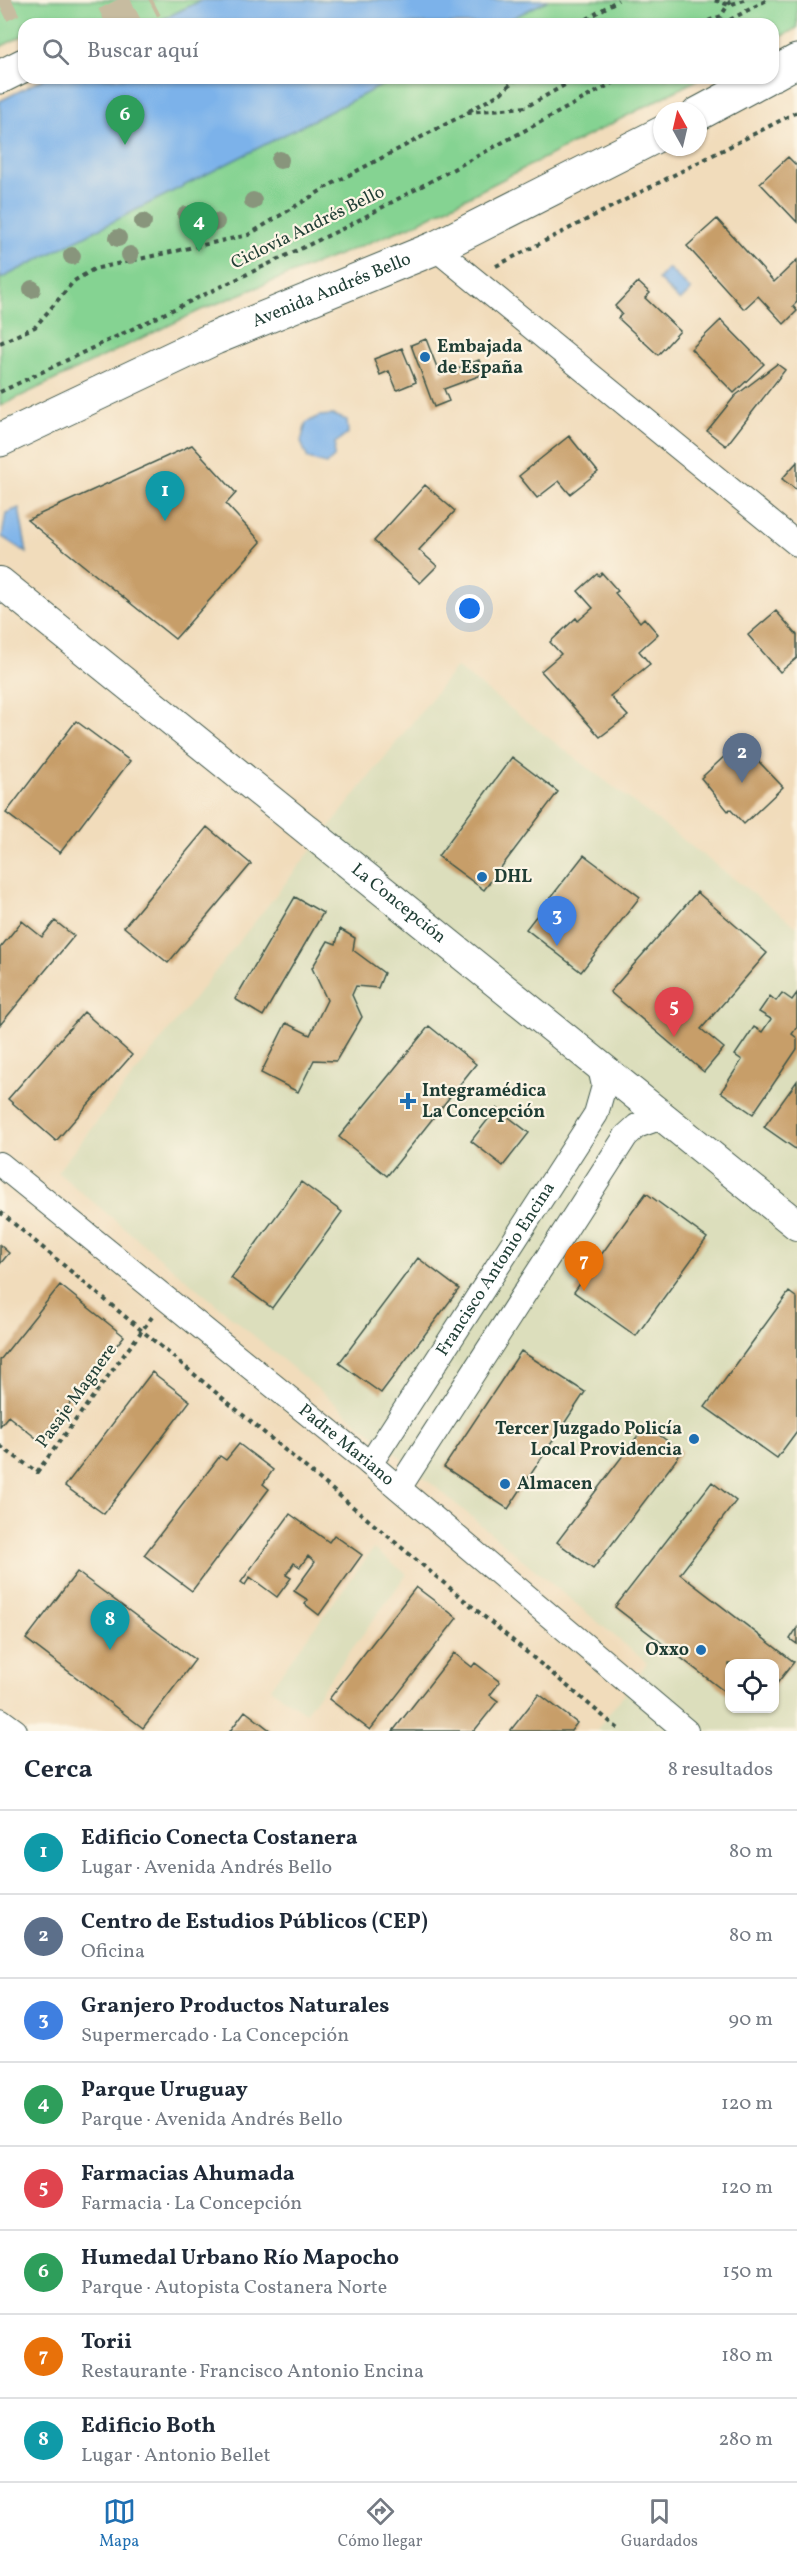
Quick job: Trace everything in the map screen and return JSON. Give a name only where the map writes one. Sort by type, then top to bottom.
[{"type":"main road","points":[[779,71],[797,61]]},
{"type":"main road","points":[[0,77],[18,68]]},
{"type":"main road","points":[[707,109],[754,84]]},
{"type":"main road","name":"Avenida Andrés Bello","points":[[0,440],[215,338],[435,248],[653,137]]},
{"type":"street","points":[[435,248],[797,544]]},
{"type":"street","name":"La Concepción","points":[[0,582],[797,1225]]},
{"type":"street","name":"Francisco Antonio Encina","points":[[370,1464],[574,1150],[602,1101],[604,1086],[600,1068]]},
{"type":"street","name":"Francisco Antonio Encina","points":[[399,1488],[626,1136],[637,1126],[662,1117]]},
{"type":"street","points":[[574,1150],[581,1144],[590,1142],[598,1145],[607,1160],[604,1169]]},
{"type":"street","name":"Padre Mariano","points":[[0,1164],[370,1464],[686,1731]]},
{"type":"street","points":[[0,1720],[15,1731]]},
{"type":"path","points":[[589,18],[618,0]]},
{"type":"path","points":[[715,0],[730,2],[744,0]]},
{"type":"path","points":[[733,18],[767,0]]},
{"type":"path","points":[[716,18],[721,16],[730,2]]},
{"type":"path","points":[[0,343],[35,327],[74,281],[94,269],[248,236],[332,184],[469,112],[501,93],[511,84]]},
{"type":"path","points":[[469,112],[526,108],[567,84]]},
{"type":"path","name":"Ciclovía Andrés Bello","points":[[0,392],[344,228],[611,84]]},
{"type":"path","points":[[472,278],[797,112]]},
{"type":"path","points":[[0,1212],[621,1731]]},
{"type":"path","name":"Pasaje Magnere","points":[[0,1446],[37,1473],[166,1299]]},
{"type":"shaded area","points":[[456,667],[797,927],[797,1731],[596,1731],[647,1663],[57,1172]]},
{"type":"shaded area","points":[[373,1549],[407,1574],[305,1713],[270,1688]]},
{"type":"green space","points":[[0,0],[202,0],[165,18],[18,18],[18,38],[0,47]]},
{"type":"green space","points":[[548,0],[797,0],[797,28],[779,38],[779,18],[513,18]]},
{"type":"green space","points":[[384,84],[689,84],[413,225],[201,310],[0,406],[0,279]]},
{"type":"water","points":[[202,0],[548,0],[513,18],[165,18]]},
{"type":"water","points":[[33,84],[384,84],[0,279],[0,101]]},
{"type":"water","points":[[668,268],[691,290],[680,301],[658,279]]},
{"type":"water","points":[[333,415],[347,420],[348,434],[335,443],[334,457],[326,464],[308,459],[301,442],[306,423],[319,416]]},
{"type":"water","points":[[19,508],[27,553],[2,537],[6,513]]},
{"type":"building","points":[[788,157],[797,166],[797,222],[760,183]]},
{"type":"building","points":[[717,219],[774,282],[797,260],[797,302],[793,306],[797,311],[784,324],[758,296],[744,309],[687,246]]},
{"type":"building","points":[[638,282],[650,293],[645,298],[680,331],[658,355],[618,318],[622,314],[615,306]]},
{"type":"building","points":[[721,320],[764,364],[734,393],[691,349]]},
{"type":"building","points":[[426,339],[440,375],[479,360],[484,374],[444,389],[449,401],[434,407],[411,345]]},
{"type":"building","points":[[402,348],[416,382],[397,390],[389,371],[380,375],[374,359]]},
{"type":"building","points":[[777,364],[785,370],[726,446],[707,431],[735,396]]},
{"type":"building","points":[[569,436],[598,472],[570,494],[559,481],[537,498],[519,476]]},
{"type":"building","points":[[192,445],[236,493],[226,504],[261,542],[175,639],[27,520]]},
{"type":"building","points":[[797,462],[797,490],[782,479]]},
{"type":"building","points":[[425,485],[455,511],[419,550],[437,566],[420,583],[374,541]]},
{"type":"building","points":[[602,573],[618,591],[615,593],[640,622],[644,618],[658,634],[639,651],[650,664],[610,696],[628,716],[600,737],[541,671],[561,654],[550,642],[576,618],[578,621],[593,608],[578,591],[597,574],[599,576]]},
{"type":"building","points":[[776,611],[797,635],[797,658],[780,672],[748,635]]},
{"type":"building","points":[[76,721],[130,761],[60,853],[6,813]]},
{"type":"building","points":[[740,742],[783,787],[744,824],[730,809],[728,811],[701,778]]},
{"type":"building","points":[[512,757],[558,792],[484,890],[438,856]]},
{"type":"building","points":[[207,827],[251,864],[168,963],[124,927]]},
{"type":"building","points":[[584,855],[640,897],[581,972],[526,929]]},
{"type":"building","points":[[697,892],[767,953],[701,1029],[724,1048],[704,1072],[610,992]]},
{"type":"building","points":[[295,897],[323,913],[263,1016],[235,999]]},
{"type":"building","points":[[22,921],[42,937],[55,921],[74,936],[0,1025],[0,948]]},
{"type":"building","points":[[340,929],[355,938],[353,950],[384,973],[378,988],[356,986],[352,995],[362,1017],[336,1061],[314,1060],[298,1092],[261,1073],[286,1023],[310,1035],[327,1000],[312,968],[328,941],[336,944]]},
{"type":"building","points":[[782,993],[792,1000],[797,993],[797,1027],[792,1034],[797,1038],[797,1049],[753,1114],[721,1092],[742,1060],[735,1055],[754,1027],[762,1032],[771,1019],[759,1012],[770,996],[776,1001]]},
{"type":"building","points":[[84,1012],[132,1055],[56,1141],[8,1099]]},
{"type":"building","name":"Integramédica La Concepción","points":[[429,1026],[476,1064],[387,1176],[339,1137]]},
{"type":"building","points":[[797,1081],[797,1150],[764,1127]]},
{"type":"building","points":[[497,1108],[529,1133],[503,1166],[471,1141]]},
{"type":"building","points":[[301,1182],[342,1212],[272,1308],[231,1278]]},
{"type":"building","points":[[646,1193],[707,1238],[636,1336],[574,1292]]},
{"type":"building","points":[[0,1245],[9,1253],[0,1264]]},
{"type":"building","points":[[418,1258],[459,1289],[381,1393],[339,1363]]},
{"type":"building","points":[[60,1285],[124,1336],[40,1441],[8,1416],[0,1426],[0,1360]]},
{"type":"building","points":[[789,1292],[797,1298],[797,1431],[777,1458],[705,1407]]},
{"type":"building","points":[[521,1351],[585,1392],[508,1509],[444,1467]]},
{"type":"building","points":[[152,1372],[190,1401],[104,1514],[65,1486]]},
{"type":"building","points":[[646,1425],[682,1452],[593,1569],[557,1542]]},
{"type":"building","points":[[239,1444],[273,1470],[263,1484],[269,1489],[192,1591],[144,1555],[220,1456],[226,1460]]},
{"type":"building","points":[[712,1482],[736,1501],[680,1574],[794,1662],[779,1681],[779,1659],[725,1659],[725,1692],[615,1607]]},
{"type":"building","points":[[290,1514],[329,1542],[334,1535],[362,1555],[319,1615],[305,1604],[308,1600],[294,1591],[315,1562],[308,1556],[300,1567],[294,1563],[286,1575],[291,1578],[277,1597],[250,1577],[245,1585],[241,1582]]},
{"type":"building","points":[[77,1572],[195,1660],[143,1728],[26,1639]]},
{"type":"building","points":[[416,1587],[457,1618],[370,1730],[329,1699]]},
{"type":"building","points":[[797,1628],[797,1644],[790,1639]]},
{"type":"building","points":[[454,1653],[472,1667],[475,1663],[500,1682],[490,1695],[498,1701],[474,1731],[393,1731]]},
{"type":"building","points":[[539,1694],[577,1723],[571,1731],[510,1731]]},
{"type":"building","points":[[245,1711],[271,1731],[230,1731]]},
{"type":"tunnel","points":[[0,6],[12,0]]},
{"type":"tunnel","points":[[118,18],[153,0]]},
{"type":"place","name":"Humedal Urbano Río Mapocho","points":[[125,145]]},
{"type":"place","name":"Parque Uruguay","points":[[199,252]]},
{"type":"place","name":"Embajada de España","points":[[425,357]]},
{"type":"place","name":"Edificio Conecta Costanera","points":[[165,521]]},
{"type":"place","name":"Centro de Estudios Públicos (CEP)","points":[[742,783]]},
{"type":"place","name":"DHL","points":[[482,877]]},
{"type":"place","name":"Granjero Productos Naturales","points":[[557,946]]},
{"type":"place","name":"Farmacias Ahumada","points":[[674,1037]]},
{"type":"place","name":"Integramédica La Concepción","points":[[408,1101]]},
{"type":"place","name":"Torii","points":[[584,1291]]},
{"type":"place","name":"Tercer Juzgado Policía Local Providencia","points":[[694,1439]]},
{"type":"place","name":"Almacen","points":[[505,1484]]},
{"type":"place","name":"Edificio Both","points":[[110,1650]]},
{"type":"place","name":"Oxxo","points":[[701,1650]]}]
